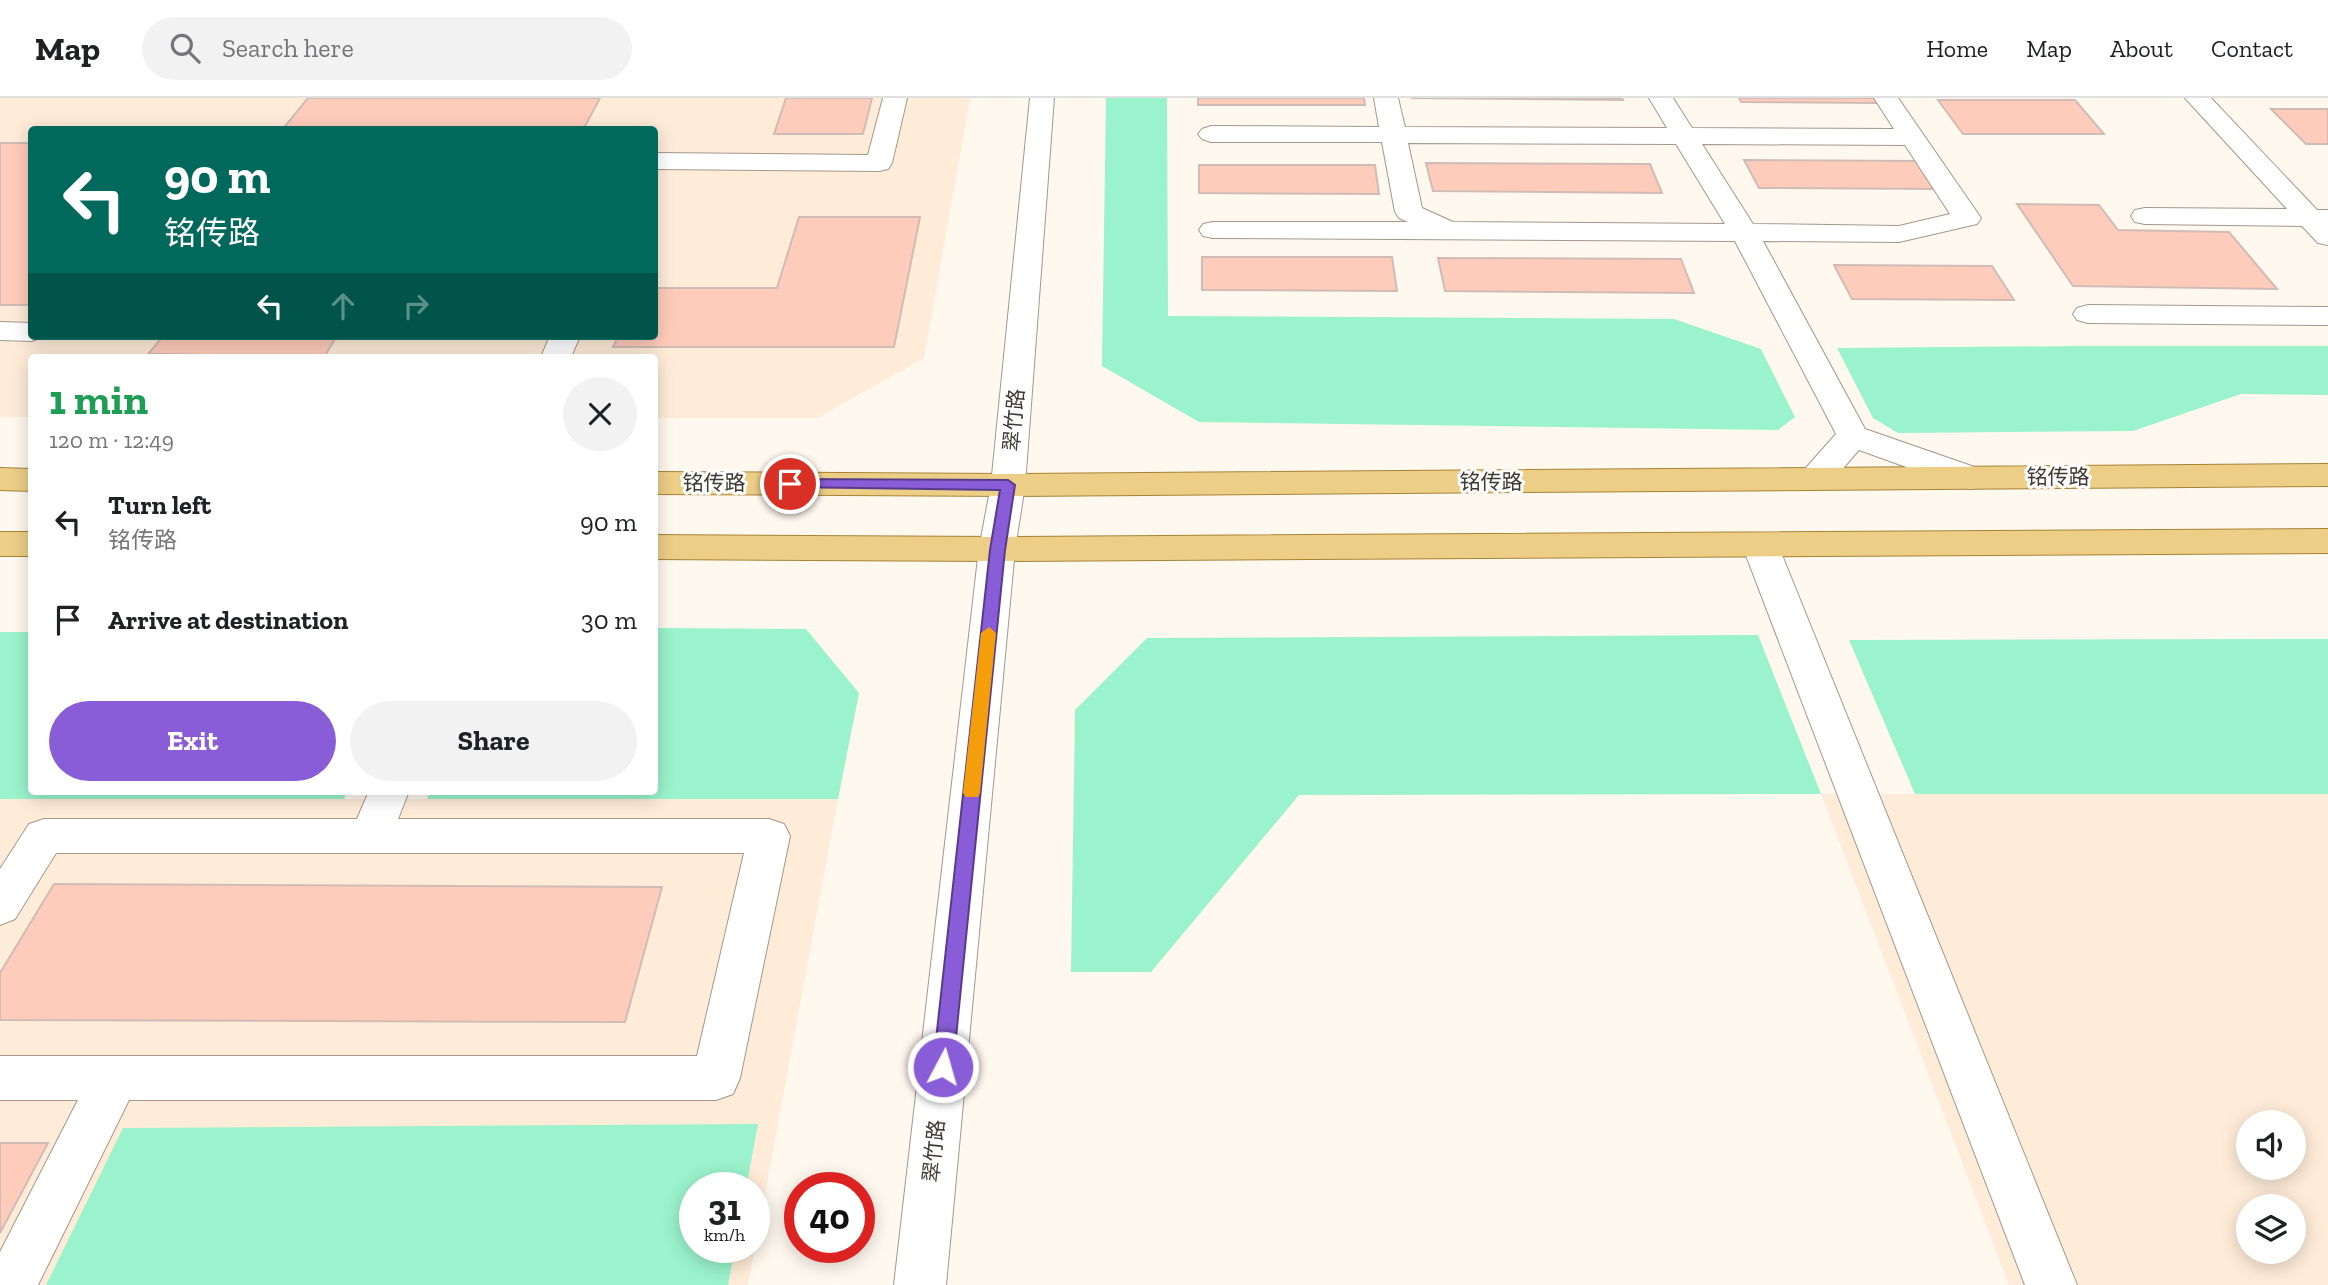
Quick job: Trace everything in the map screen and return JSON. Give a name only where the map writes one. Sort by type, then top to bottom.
[{"type":"main road","name":"铭传路","points":[[658,483],[1008,485],[2328,475]]},
{"type":"main road","points":[[0,480],[28,480]]},
{"type":"main road","points":[[658,547],[997,550],[2328,541]]},
{"type":"main road","points":[[0,544],[28,544]]},
{"type":"street","points":[[658,161],[879,163],[895,98]]},
{"type":"street","name":"翠竹路","points":[[920,1285],[997,550],[1008,485],[1042,98]]},
{"type":"street","points":[[1386,98],[1409,212],[1449,230]]},
{"type":"street","points":[[1661,98],[1745,234],[1853,436],[1971,478]]},
{"type":"street","points":[[1213,230],[1899,234],[1968,219],[1886,98]]},
{"type":"street","points":[[2197,98],[2322,224]]},
{"type":"street","points":[[1211,134],[1912,137]]},
{"type":"street","points":[[2144,216],[2322,224]]},
{"type":"street","points":[[2088,314],[2328,316]]},
{"type":"street","points":[[0,331],[28,332]]},
{"type":"street","points":[[1813,479],[1853,436]]},
{"type":"street","points":[[1759,545],[2051,1285]]},
{"type":"street","points":[[369,836],[387,795]]},
{"type":"street","points":[[0,906],[44,836],[769,836],[716,1078],[0,1078]]},
{"type":"street","points":[[10,1285],[115,1078]]},
{"type":"shaded area","points":[[0,98],[970,98],[924,358],[817,418],[658,418],[658,354],[28,354],[28,417],[0,417]]},
{"type":"shaded area","points":[[1821,794],[2328,794],[2328,1285],[2009,1285]]},
{"type":"shaded area","points":[[0,799],[838,799],[769,1172],[679,1172],[679,1263],[752,1263],[748,1285],[0,1285]]},
{"type":"green space","points":[[1106,98],[1167,98],[1168,316],[1674,319],[1761,349],[1795,417],[1778,430],[1199,422],[1102,366]]},
{"type":"green space","points":[[2328,346],[2328,395],[2241,394],[2133,431],[1898,433],[1873,418],[1837,348]]},
{"type":"green space","points":[[658,628],[806,629],[859,693],[838,799],[427,799],[428,795],[658,795]]},
{"type":"green space","points":[[0,632],[28,632],[28,795],[346,795],[344,799],[0,799]]},
{"type":"green space","points":[[1758,635],[1821,794],[1299,795],[1151,972],[1071,972],[1075,710],[1147,638]]},
{"type":"green space","points":[[2328,639],[2328,794],[1915,794],[1849,640]]},
{"type":"green space","points":[[758,1124],[749,1172],[679,1172],[679,1263],[732,1263],[728,1285],[46,1285],[123,1128]]},
{"type":"building","points":[[308,98],[600,98],[585,126],[285,126]]},
{"type":"building","points":[[786,98],[872,98],[863,134],[774,134]]},
{"type":"building","points":[[1198,98],[1364,98],[1365,105],[1198,105]]},
{"type":"building","points":[[1411,98],[1622,98],[1623,100]]},
{"type":"building","points":[[1739,98],[1875,98],[1878,103],[1741,102]]},
{"type":"building","points":[[1938,100],[2075,100],[2104,134],[1963,134]]},
{"type":"building","points":[[2271,109],[2328,109],[2328,144],[2306,144]]},
{"type":"building","points":[[0,143],[28,143],[28,305],[0,305]]},
{"type":"building","points":[[1744,160],[1920,161],[1939,189],[1759,188]]},
{"type":"building","points":[[1426,163],[1650,164],[1662,193],[1433,191]]},
{"type":"building","points":[[1199,165],[1375,165],[1379,194],[1199,193]]},
{"type":"building","points":[[2017,204],[2099,205],[2118,230],[2229,232],[2277,289],[2073,286]]},
{"type":"building","points":[[799,217],[920,217],[894,347],[613,347],[616,340],[658,340],[658,288],[777,288]]},
{"type":"building","points":[[1202,257],[1392,257],[1397,291],[1202,290]]},
{"type":"building","points":[[1438,258],[1681,259],[1694,293],[1445,291]]},
{"type":"building","points":[[1834,265],[1992,266],[2014,300],[1852,299]]},
{"type":"building","points":[[160,340],[335,340],[326,354],[148,354]]},
{"type":"building","points":[[54,884],[662,887],[625,1022],[0,1020],[0,973]]},
{"type":"building","points":[[0,1143],[48,1143],[0,1233]]},
{"type":"slow traffic","points":[[972,793],[989,633]]},
{"type":"route","points":[[790,484],[1008,485],[997,550],[943,1067]]}]
